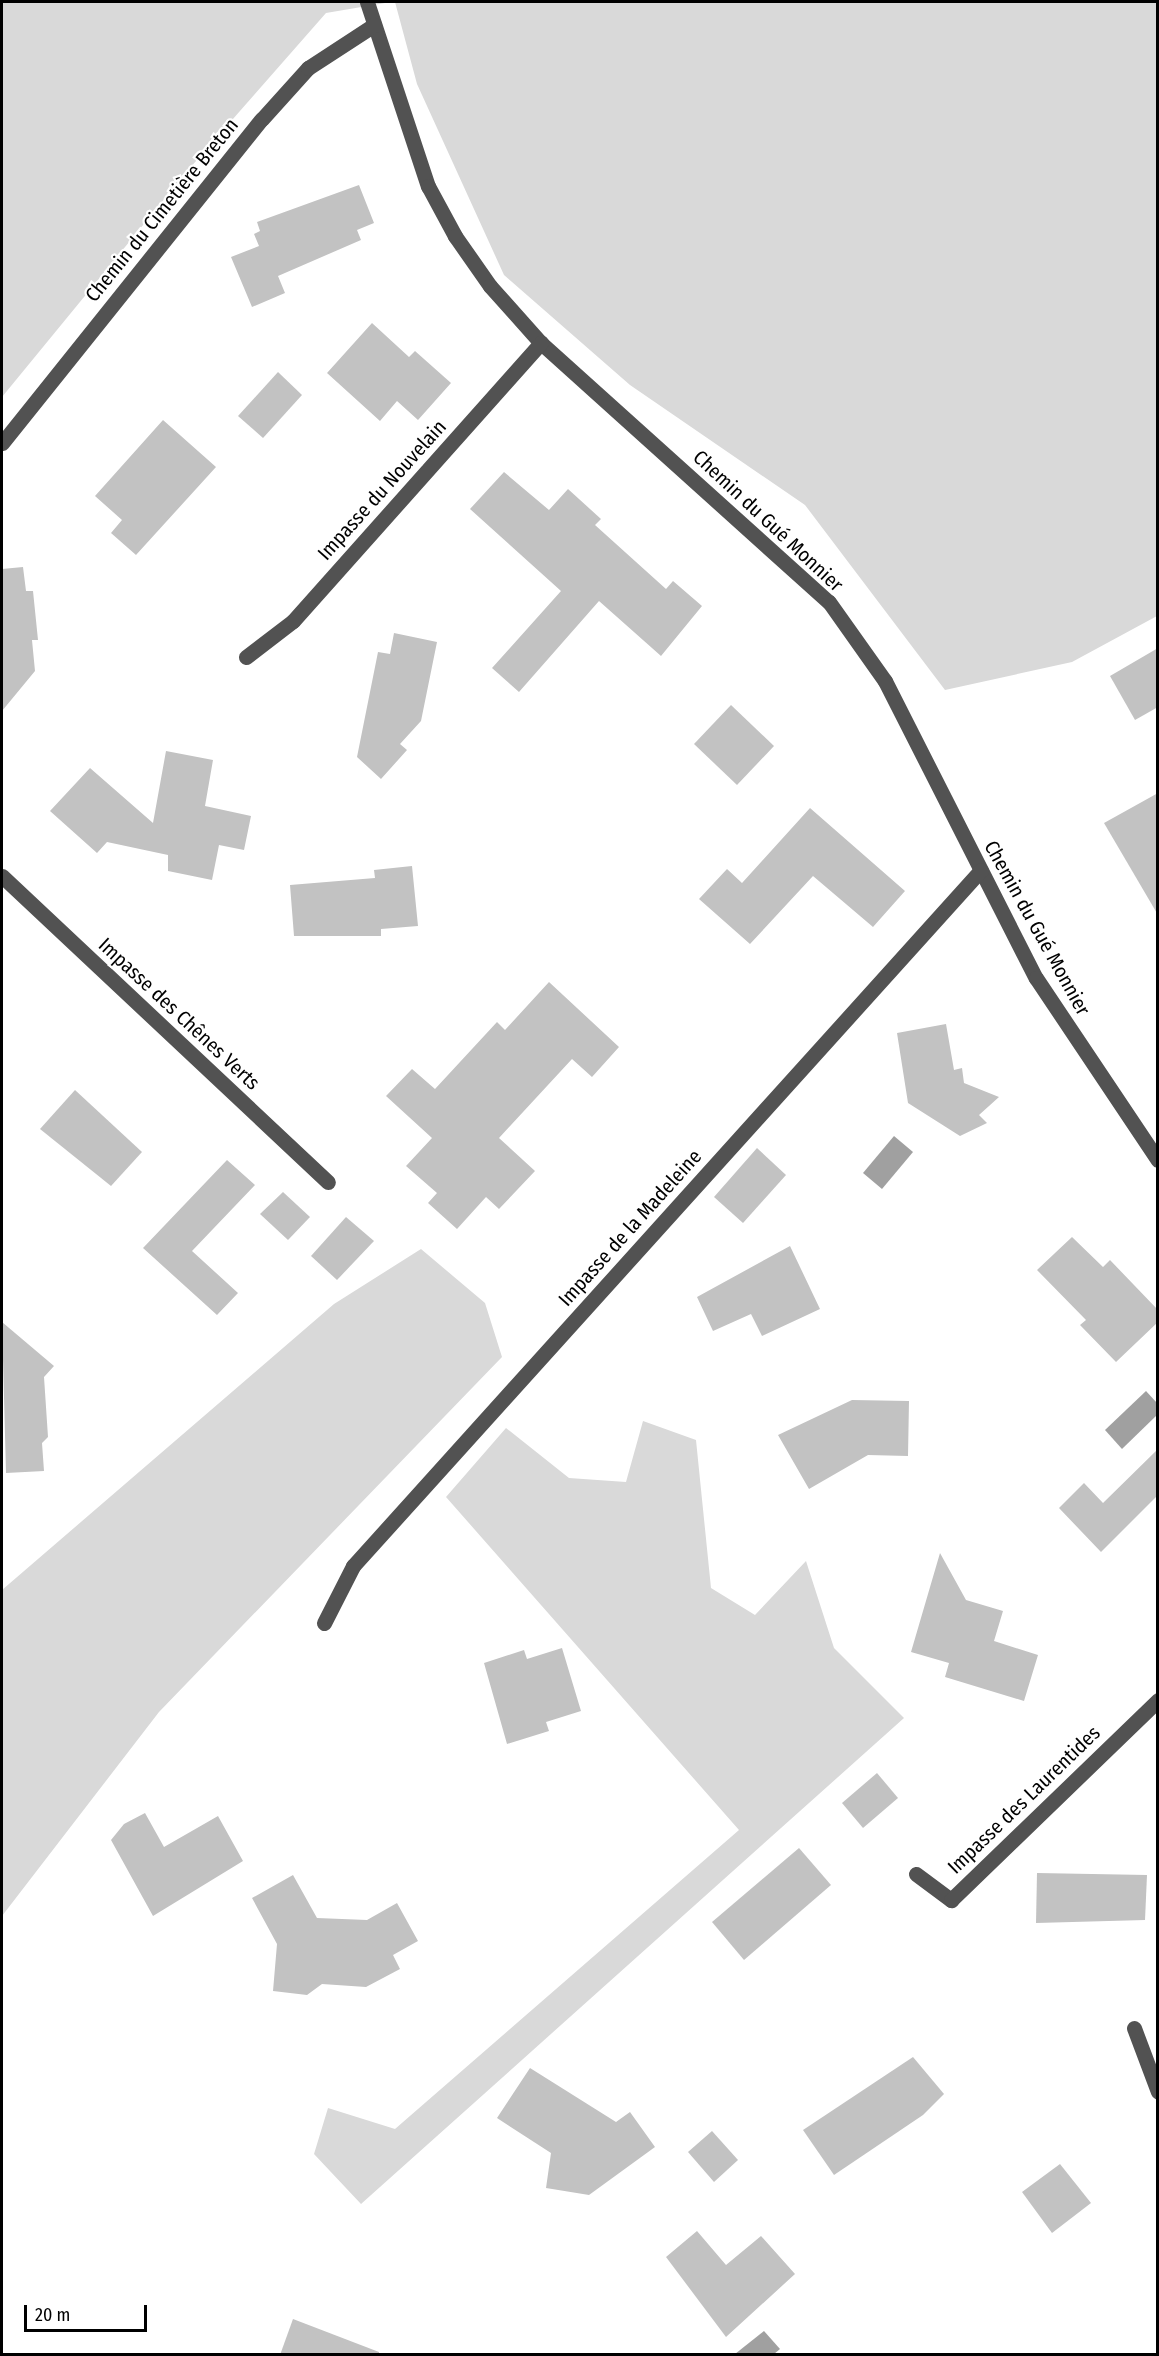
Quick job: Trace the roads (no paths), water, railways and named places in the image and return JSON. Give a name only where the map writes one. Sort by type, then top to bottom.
[{"type":"street","name":"Chemin du Gué Monnier","points":[[367,2],[428,186],[490,286],[541,343],[829,602],[885,681],[1036,978],[1158,1160]]},
{"type":"street","name":"Chemin du Cimetière Breton","points":[[2,443],[262,119],[308,68],[374,25]]},
{"type":"street","name":"Impasse du Nouvelain","points":[[246,657],[293,621],[541,343]]},
{"type":"street","name":"Impasse de la Madeleine","points":[[324,1623],[352,1566],[981,870]]},
{"type":"street","name":"Impasse des Chênes Verts","points":[[2,876],[328,1182]]},
{"type":"street","name":"Impasse des Laurentides","points":[[916,1874],[951,1900],[1158,1700]]},
{"type":"street","points":[[1134,2028],[1158,2092]]}]
